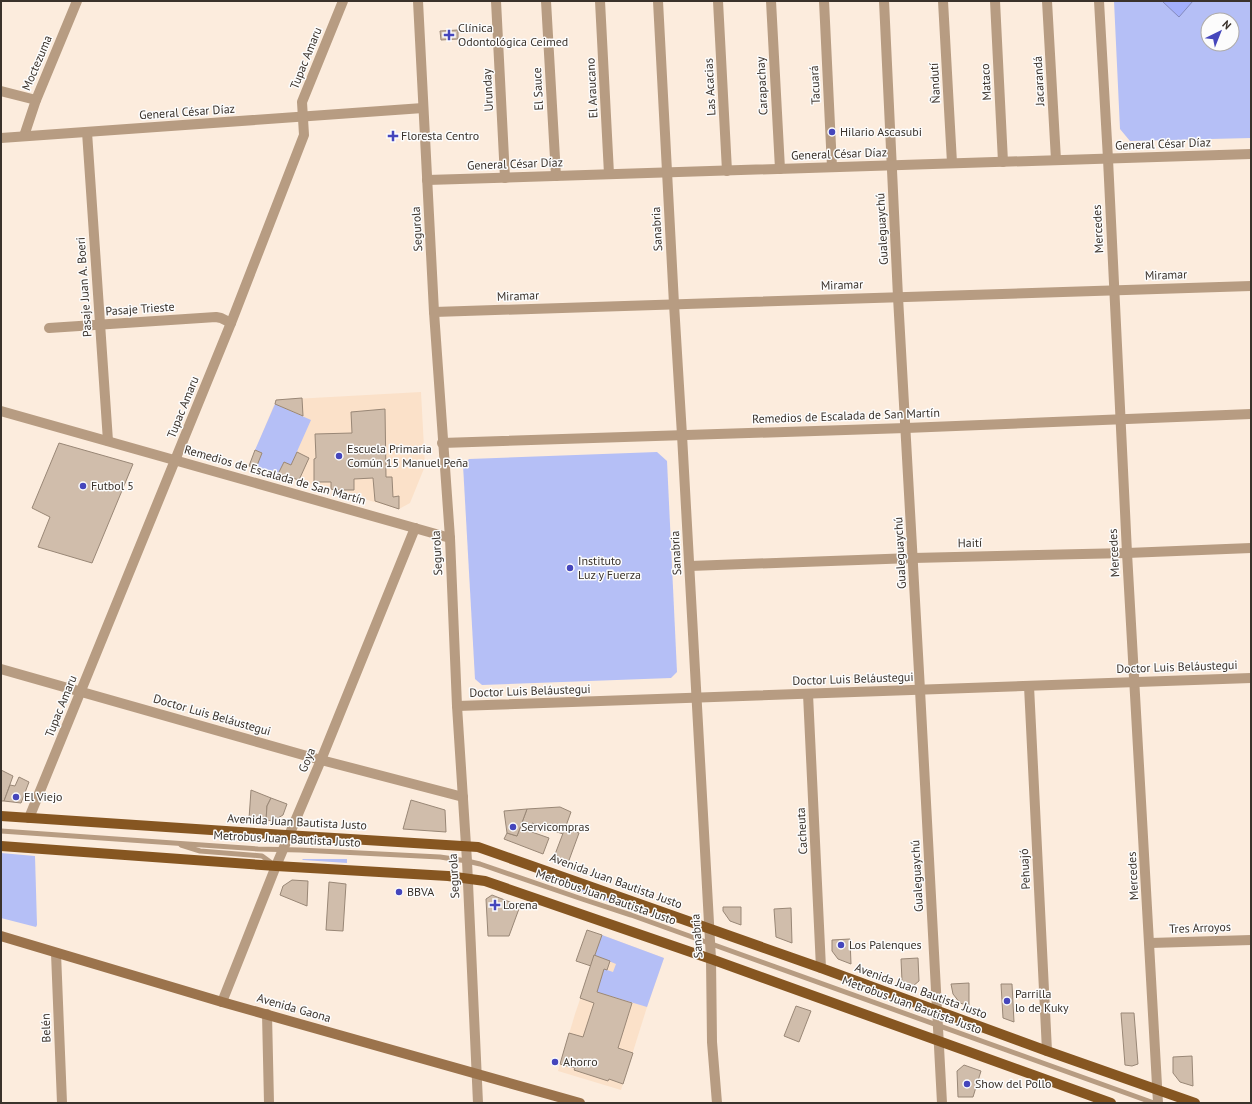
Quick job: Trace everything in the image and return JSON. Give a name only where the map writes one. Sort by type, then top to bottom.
[{"type":"main road","name":"Avenida Juan Bautista Justo","points":[[1,816],[484,848],[1195,1103]]},
{"type":"main road","points":[[1,846],[485,880],[711,959],[938,1042],[1111,1103]]},
{"type":"main road","name":"Avenida Gaona","points":[[1,936],[222,1002],[580,1103]]},
{"type":"street","name":"Moctezuma","points":[[24,136],[36,100],[77,1]]},
{"type":"street","name":"Tupac Amaru","points":[[29,818],[176,460],[304,135],[302,102],[343,1]]},
{"type":"street","name":"Segurola","points":[[418,1],[434,312],[442,443],[450,538],[457,706],[468,878],[478,1103]]},
{"type":"street","name":"Urunday","points":[[496,1],[505,178]]},
{"type":"street","name":"El Sauce","points":[[546,1],[556,176]]},
{"type":"street","name":"El Araucano","points":[[600,1],[609,174]]},
{"type":"street","name":"Sanabria","points":[[658,1],[690,566],[711,959],[712,1042],[717,1103]]},
{"type":"street","name":"Las Acacias","points":[[718,1],[727,171]]},
{"type":"street","name":"Carapachay","points":[[771,1],[780,169]]},
{"type":"street","name":"Tacuará","points":[[824,1],[832,167]]},
{"type":"street","name":"Gualeguaychú","points":[[884,1],[898,297],[942,1103]]},
{"type":"street","name":"Ñandutí","points":[[943,1],[952,164]]},
{"type":"street","name":"Mataco","points":[[995,1],[1004,162]]},
{"type":"street","name":"Jacarandá","points":[[1047,1],[1056,160]]},
{"type":"street","name":"Mercedes","points":[[1099,1],[1127,553],[1158,1103]]},
{"type":"street","points":[[1,91],[36,100]]},
{"type":"street","name":"General César Díaz","points":[[1,138],[423,108]]},
{"type":"street","name":"Pasaje Juan A. Boeri","points":[[87,132],[108,441]]},
{"type":"street","name":"General César Díaz","points":[[427,180],[1251,154]]},
{"type":"street","name":"Miramar","points":[[434,312],[1251,286]]},
{"type":"street","name":"Pasaje Trieste","points":[[49,328],[216,317],[231,323]]},
{"type":"street","name":"Remedios de Escalada de San Martín","points":[[1,411],[450,538]]},
{"type":"street","name":"Remedios de Escalada de San Martín","points":[[442,443],[906,428],[1251,414]]},
{"type":"street","name":"Goya","points":[[222,1002],[276,866],[321,760],[415,528]]},
{"type":"street","name":"Haití","points":[[690,566],[1251,548]]},
{"type":"street","name":"Doctor Luis Beláustegui","points":[[1,669],[321,760],[463,797]]},
{"type":"street","name":"Doctor Luis Beláustegui","points":[[457,706],[1251,678]]},
{"type":"street","name":"Pehuajó","points":[[1029,686],[1047,1051]]},
{"type":"street","name":"Cacheuta","points":[[808,694],[821,968]]},
{"type":"street","name":"Tres Arroyos","points":[[1150,943],[1251,940]]},
{"type":"street","name":"Belén","points":[[56,953],[62,1103]]},
{"type":"street","points":[[267,1014],[269,1103]]},
{"type":"lane","name":"Metrobus Juan Bautista Justo","points":[[1,830],[258,849],[402,855],[467,861],[480,864],[710,943],[1154,1103]]},
{"type":"lane","name":"Metrobus Juan Bautista Justo","points":[[170,842],[200,851],[262,856],[276,866]]},
{"type":"shaded area","points":[[1114,1],[1251,1],[1251,138],[1130,141],[1120,129]]},
{"type":"shaded area","points":[[1162,1],[1193,1],[1179,17]]},
{"type":"shaded area","name":"Escuela Primaria Común 15 Manuel Peña","points":[[421,392],[425,466],[410,503],[399,509],[249,466],[276,400]]},
{"type":"shaded area","points":[[275,404],[311,420],[291,465],[284,462],[278,474],[256,468],[262,453],[255,450]]},
{"type":"shaded area","name":"Instituto Luz y Fuerza","points":[[657,452],[667,461],[677,672],[671,678],[482,685],[475,679],[463,465],[469,459]]},
{"type":"shaded area","points":[[1,853],[35,856],[36,927],[1,918]]},
{"type":"shaded area","points":[[302,859],[347,859],[347,863],[303,860]]},
{"type":"shaded area","points":[[579,887],[623,905],[622,906],[577,891]]},
{"type":"shaded area","points":[[602,935],[664,958],[621,1090],[558,1071],[575,1014]]},
{"type":"shaded area","points":[[602,935],[664,958],[647,1007],[597,992],[604,969],[613,972],[616,964],[594,955]]},
{"type":"building","name":"Clínica Odontológica Ceimed","points":[[458,30],[458,39],[441,40],[440,31]]},
{"type":"building","points":[[302,398],[303,416],[275,404],[276,400]]},
{"type":"building","points":[[385,409],[386,477],[392,477],[393,497],[399,496],[399,509],[375,501],[373,478],[354,479],[354,490],[335,490],[331,489],[331,482],[314,482],[314,459],[316,458],[315,434],[352,433],[351,412]]},
{"type":"building","name":"Futbol 5","points":[[59,443],[133,464],[92,563],[38,547],[50,517],[32,508]]},
{"type":"building","points":[[255,450],[262,453],[256,468],[249,466]]},
{"type":"building","points":[[297,452],[309,458],[299,480],[278,474],[284,462],[291,465]]},
{"type":"building","points":[[1,770],[13,776],[4,801],[1,801]]},
{"type":"building","points":[[19,777],[29,782],[21,803],[4,801],[10,785],[15,786]]},
{"type":"building","points":[[251,790],[271,798],[267,806],[266,820],[249,819]]},
{"type":"building","points":[[271,798],[287,804],[283,815],[273,821],[266,820],[267,806]]},
{"type":"building","points":[[411,800],[445,810],[446,832],[403,829]]},
{"type":"building","points":[[560,807],[571,812],[563,834],[532,823],[529,831],[549,838],[543,854],[504,839],[507,833],[517,836],[527,809]]},
{"type":"building","name":"Servicompras","points":[[527,809],[517,836],[507,833],[504,811]]},
{"type":"building","points":[[565,828],[579,833],[568,863],[554,857]]},
{"type":"building","points":[[292,880],[308,881],[307,906],[280,895],[283,886]]},
{"type":"building","points":[[329,882],[346,884],[343,931],[326,930]]},
{"type":"building","points":[[492,895],[520,906],[509,936],[488,936],[486,899]]},
{"type":"building","points":[[723,907],[741,907],[741,925],[730,921],[723,911]]},
{"type":"building","points":[[791,908],[792,943],[776,937],[774,909]]},
{"type":"building","points":[[587,930],[602,935],[591,966],[576,961]]},
{"type":"building","name":"Los Palenques","points":[[850,939],[851,964],[838,959],[832,951],[832,940]]},
{"type":"building","points":[[594,955],[610,961],[607,970],[604,969],[597,992],[632,1003],[618,1048],[633,1053],[623,1084],[609,1079],[608,1081],[574,1070],[575,1068],[560,1064],[569,1033],[583,1037],[594,1003],[580,998]]},
{"type":"building","points":[[918,958],[919,981],[913,986],[902,981],[901,959]]},
{"type":"building","points":[[969,983],[969,1006],[960,1003],[953,994],[951,984]]},
{"type":"building","name":"Parrilla lo de Kuky","points":[[1001,984],[1012,984],[1014,1022],[1003,1018]]},
{"type":"building","points":[[796,1006],[811,1011],[799,1042],[784,1036]]},
{"type":"building","points":[[1121,1013],[1134,1013],[1138,1064],[1132,1066],[1125,1065]]},
{"type":"building","points":[[1192,1056],[1193,1086],[1180,1082],[1173,1073],[1173,1057]]},
{"type":"building","name":"Show del Pollo","points":[[964,1065],[981,1071],[973,1097],[958,1097],[957,1071]]},
{"type":"place","name":"Clínica Odontológica Ceimed","points":[[449,35]]},
{"type":"place","name":"Hilario Ascasubi","points":[[832,132]]},
{"type":"place","name":"Floresta Centro","points":[[393,136]]},
{"type":"place","name":"Escuela Primaria Común 15 Manuel Peña","points":[[339,456]]},
{"type":"place","name":"Futbol 5","points":[[83,486]]},
{"type":"place","name":"Instituto Luz y Fuerza","points":[[570,568]]},
{"type":"place","name":"El Viejo","points":[[16,797]]},
{"type":"place","name":"Servicompras","points":[[513,827]]},
{"type":"place","name":"BBVA","points":[[399,892]]},
{"type":"place","name":"Lorena","points":[[495,905]]},
{"type":"place","name":"Los Palenques","points":[[841,945]]},
{"type":"place","name":"Parrilla lo de Kuky","points":[[1007,1001]]},
{"type":"place","name":"Ahorro","points":[[555,1062]]},
{"type":"place","name":"Show del Pollo","points":[[967,1084]]}]
